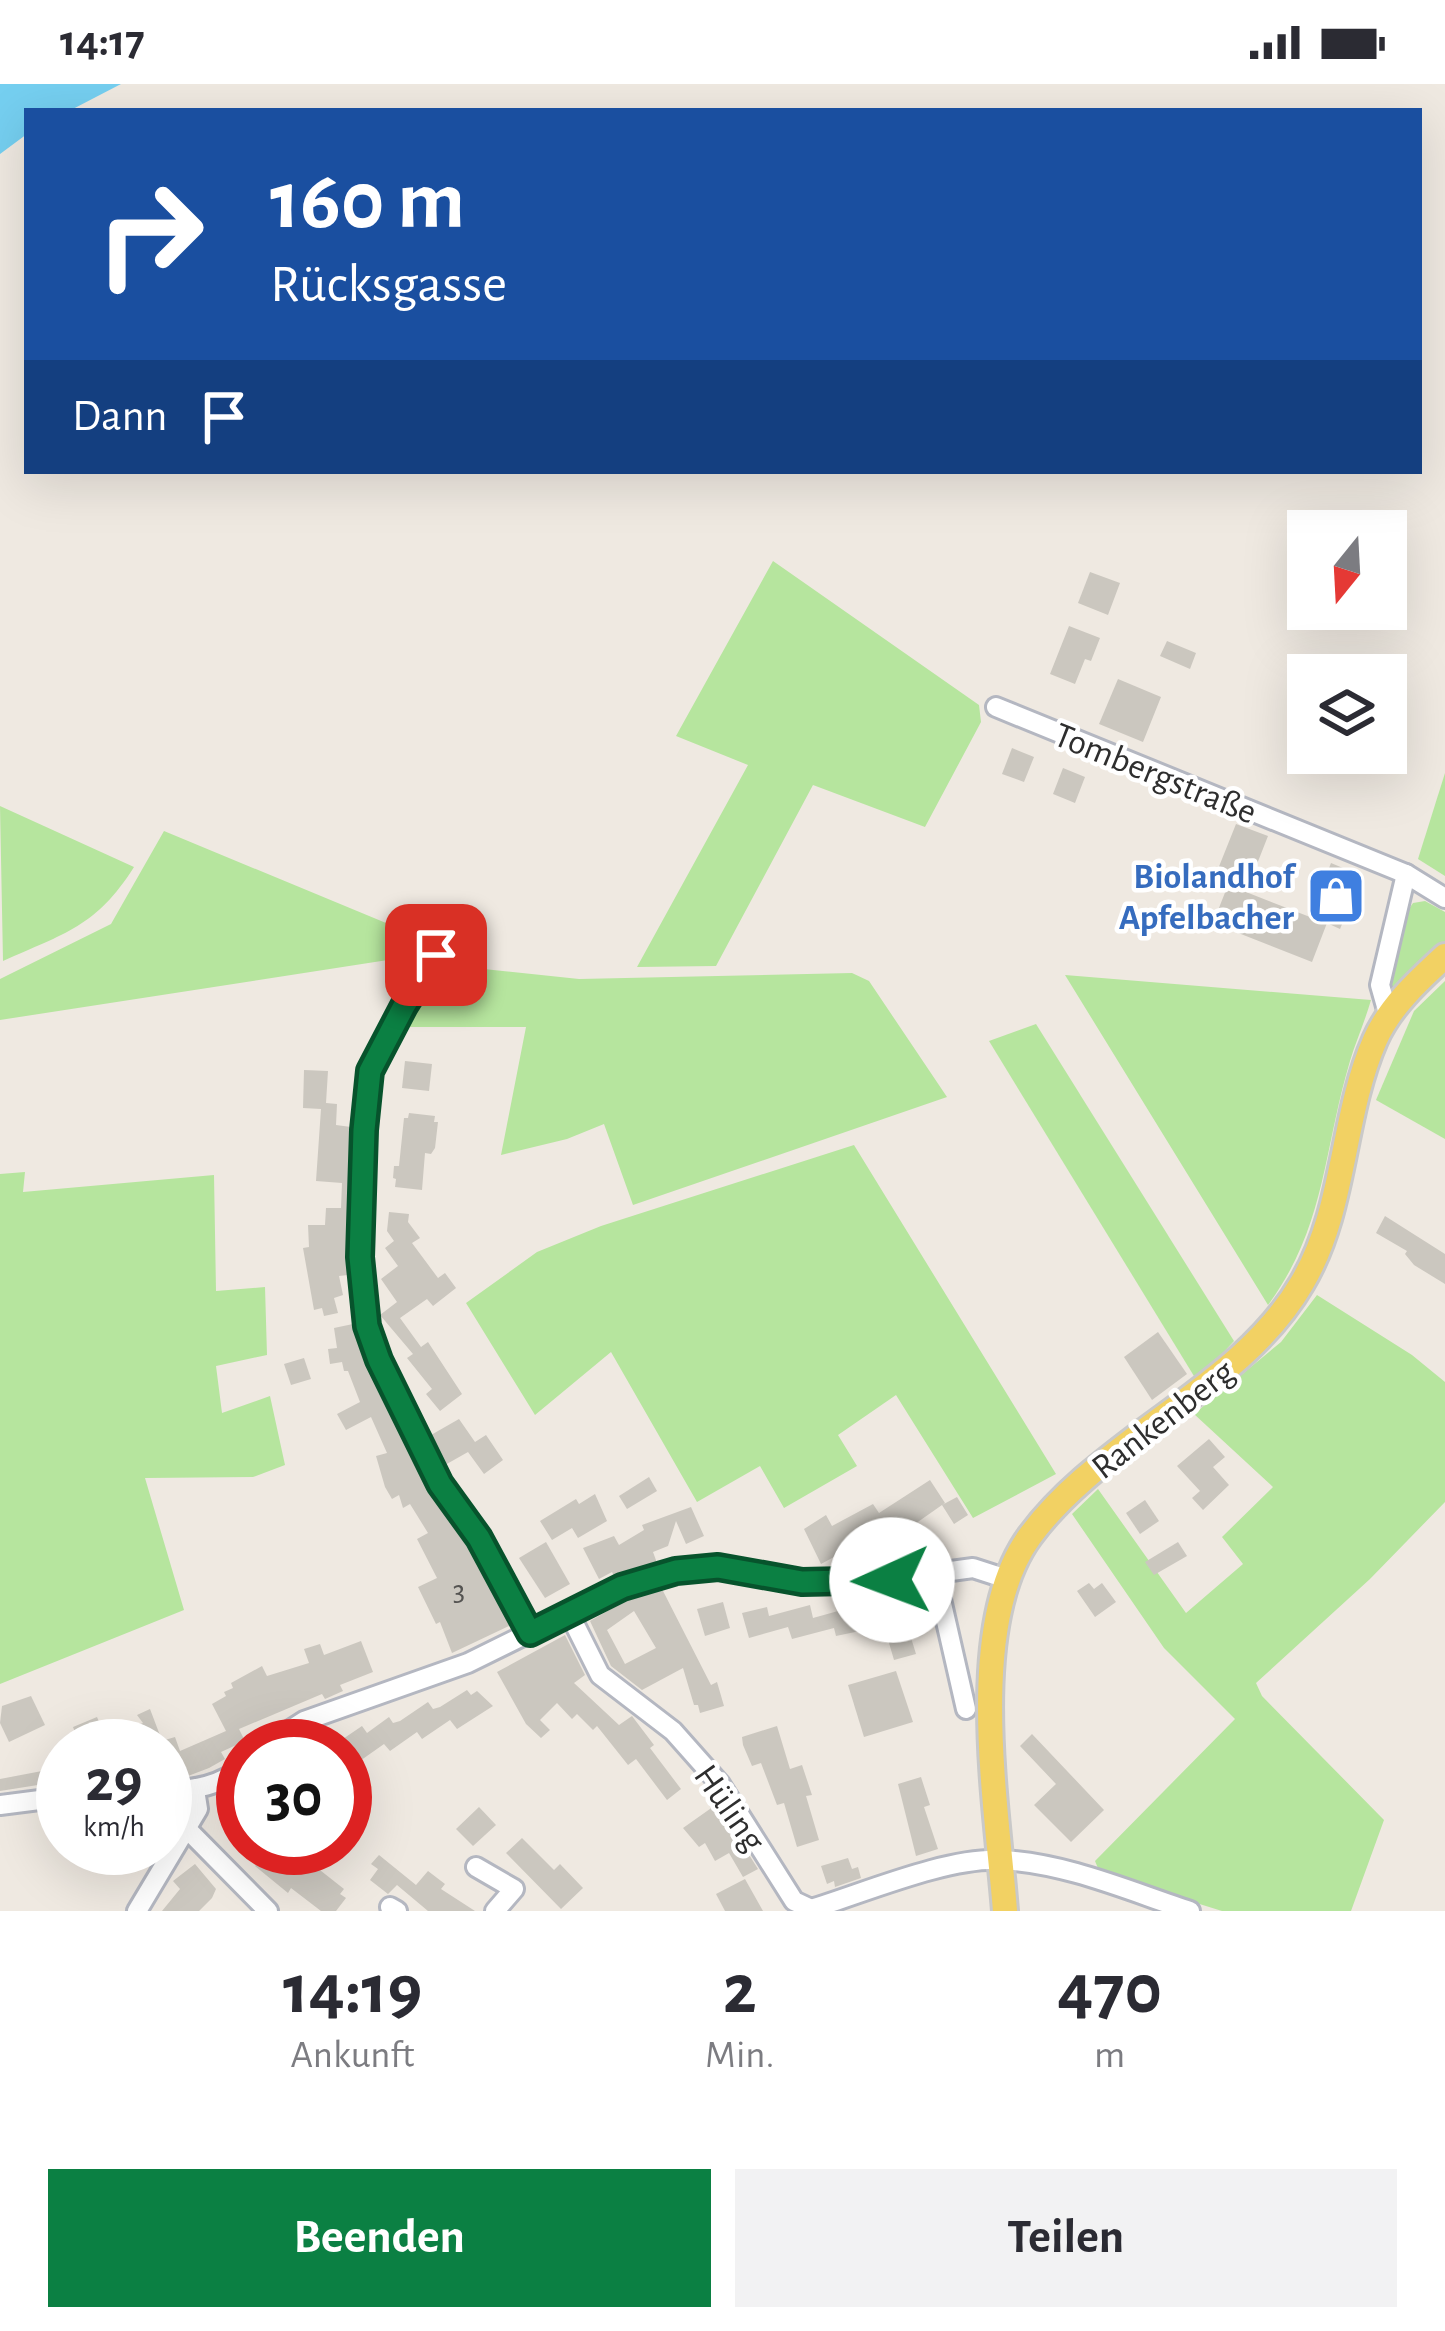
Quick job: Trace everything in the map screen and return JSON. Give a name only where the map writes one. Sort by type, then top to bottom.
[{"type":"main road","name":"Rankenberg","points":[[1005,1911],[988,1675],[994,1626],[1007,1579],[1027,1540],[1066,1494],[1246,1353],[1279,1318],[1320,1249],[1375,1040],[1413,985],[1445,956]]},
{"type":"street","name":"Tombergstraße","points":[[996,707],[1406,874],[1445,898]]},
{"type":"street","points":[[1389,1017],[1380,985],[1406,874]]},
{"type":"street","points":[[436,955],[370,1071],[360,1257],[367,1326],[440,1484],[479,1538],[530,1633]]},
{"type":"street","points":[[310,1719],[468,1663],[622,1587],[697,1569],[718,1567],[802,1582],[843,1583],[973,1568],[1007,1579]]},
{"type":"street","points":[[935,1573],[966,1709]]},
{"type":"street","name":"Hüling","points":[[568,1613],[601,1675],[674,1731],[720,1784],[794,1901],[811,1909],[966,1862],[1001,1859],[1075,1872],[1190,1911]]},
{"type":"street","points":[[192,1790],[216,1782]]},
{"type":"street","points":[[192,1822],[198,1809],[196,1790]]},
{"type":"street","points":[[0,1805],[36,1801]]},
{"type":"street","points":[[192,1834],[268,1911]]},
{"type":"street","points":[[476,1867],[514,1889],[495,1911]]},
{"type":"street","points":[[137,1911],[156,1875]]},
{"type":"green space","points":[[773,561],[979,705],[981,722],[925,827],[813,785],[716,966],[637,967],[748,765],[676,736]]},
{"type":"green space","points":[[1445,773],[1445,876],[1418,859]]},
{"type":"green space","points":[[0,806],[134,867],[92,916],[3,961]]},
{"type":"green space","points":[[164,831],[427,940],[420,955],[0,1020],[0,979],[111,924]]},
{"type":"green space","points":[[1425,901],[1445,912],[1445,944],[1390,994],[1402,919],[1413,903]]},
{"type":"green space","points":[[436,964],[579,979],[852,973],[869,981],[947,1097],[633,1205],[604,1124],[567,1139],[501,1155],[526,1027],[408,1027]]},
{"type":"green space","points":[[1065,975],[1371,1000],[1341,1094],[1312,1217],[1287,1276],[1268,1305]]},
{"type":"green space","points":[[1445,981],[1445,1139],[1376,1100],[1414,1011]]},
{"type":"green space","points":[[1036,1024],[1234,1341],[1197,1381],[989,1041]]},
{"type":"green space","points":[[854,1145],[1056,1474],[973,1518],[896,1395],[838,1435],[857,1466],[784,1508],[760,1466],[697,1502],[611,1352],[535,1415],[466,1303],[537,1252],[601,1226]]},
{"type":"green space","points":[[25,1172],[23,1192],[214,1175],[216,1291],[265,1287],[267,1355],[216,1366],[222,1413],[270,1396],[285,1465],[253,1477],[145,1478],[184,1610],[0,1684],[0,1174]]},
{"type":"green space","points":[[1317,1295],[1412,1355],[1445,1382],[1445,1502],[1370,1579],[1256,1683],[1262,1696],[1384,1820],[1351,1911],[1222,1911],[1100,1873],[1095,1861],[1235,1719],[1164,1648],[1072,1514],[1098,1489],[1186,1613],[1243,1564],[1222,1537],[1273,1487],[1194,1414],[1281,1342]]},
{"type":"water","points":[[0,84],[121,84],[75,108],[24,108],[24,136],[0,154]]},
{"type":"building","points":[[1090,572],[1120,583],[1108,615],[1078,603]]},
{"type":"building","points":[[1069,626],[1100,638],[1075,684],[1050,674]]},
{"type":"building","points":[[1167,641],[1196,653],[1190,669],[1160,656]]},
{"type":"building","points":[[1118,679],[1161,697],[1143,742],[1099,724]]},
{"type":"building","points":[[1012,748],[1034,757],[1024,782],[1002,774]]},
{"type":"building","points":[[1063,768],[1085,777],[1075,803],[1053,794]]},
{"type":"building","points":[[1236,824],[1268,836],[1246,892],[1310,917],[1331,863],[1362,876],[1340,929],[1327,923],[1312,962],[1213,923],[1228,885],[1214,879]]},
{"type":"building","points":[[405,1061],[432,1064],[429,1091],[402,1088]]},
{"type":"building","points":[[304,1070],[328,1071],[326,1103],[337,1104],[336,1125],[351,1127],[348,1275],[339,1276],[343,1295],[334,1298],[338,1313],[324,1316],[322,1308],[314,1310],[303,1248],[309,1247],[308,1225],[325,1225],[326,1208],[341,1208],[342,1183],[316,1181],[321,1109],[303,1108]]},
{"type":"building","points":[[409,1113],[435,1116],[438,1122],[435,1148],[425,1153],[422,1190],[395,1187],[393,1178],[394,1166],[399,1166],[404,1118]]},
{"type":"building","points":[[389,1212],[409,1214],[408,1222],[420,1238],[412,1243],[438,1278],[445,1273],[456,1288],[433,1306],[427,1299],[400,1318],[421,1347],[428,1342],[462,1394],[440,1411],[426,1394],[432,1389],[407,1358],[413,1354],[380,1315],[397,1302],[381,1279],[398,1266],[385,1248],[394,1241],[387,1231]]},
{"type":"building","points":[[1385,1216],[1445,1254],[1445,1284],[1414,1265],[1407,1251],[1376,1233]]},
{"type":"building","points":[[353,1324],[367,1367],[427,1489],[468,1544],[511,1625],[452,1653],[418,1587],[437,1578],[417,1539],[428,1533],[410,1504],[403,1508],[399,1495],[392,1499],[385,1487],[376,1456],[387,1453],[371,1417],[346,1430],[337,1414],[360,1402],[342,1362],[330,1364],[328,1349],[337,1348],[334,1328]]},
{"type":"building","points":[[1158,1332],[1187,1374],[1152,1400],[1124,1357]]},
{"type":"building","points":[[304,1358],[311,1379],[291,1385],[284,1364]]},
{"type":"building","points":[[459,1419],[475,1442],[486,1435],[503,1460],[484,1474],[468,1452],[445,1465],[431,1435]]},
{"type":"building","points":[[1209,1439],[1225,1457],[1213,1467],[1229,1485],[1203,1510],[1192,1498],[1200,1491],[1177,1466]]},
{"type":"building","points":[[649,1477],[657,1491],[627,1509],[619,1496]]},
{"type":"building","points":[[930,1480],[945,1503],[895,1538],[903,1560],[881,1566],[878,1555],[852,1564],[845,1551],[821,1564],[804,1529],[826,1515],[832,1526],[873,1504],[879,1513]]},
{"type":"building","points":[[595,1494],[607,1521],[578,1538],[572,1528],[552,1540],[540,1521],[576,1499],[579,1504]]},
{"type":"building","points":[[957,1497],[968,1515],[954,1524],[942,1505]]},
{"type":"building","points":[[1145,1500],[1159,1521],[1140,1534],[1126,1513]]},
{"type":"building","points":[[691,1507],[704,1536],[686,1544],[676,1521],[668,1546],[653,1552],[657,1563],[599,1579],[583,1548],[614,1536],[619,1545],[644,1530],[642,1525]]},
{"type":"building","points":[[546,1542],[570,1584],[545,1598],[519,1558]]},
{"type":"building","points":[[1178,1542],[1187,1556],[1154,1575],[1145,1562]]},
{"type":"building","points":[[1089,1583],[1094,1589],[1102,1583],[1116,1602],[1095,1617],[1077,1591]]},
{"type":"building","points":[[662,1589],[711,1685],[717,1682],[724,1706],[700,1713],[683,1668],[642,1690],[611,1666],[590,1621],[627,1600]],"holes":[[[634,1611],[656,1648],[625,1664],[607,1630]]]},
{"type":"building","points":[[917,1589],[924,1602],[905,1618],[916,1654],[894,1660],[884,1626],[836,1636],[834,1628],[792,1639],[788,1627],[749,1638],[742,1613],[767,1607],[769,1616],[810,1605],[813,1618]]},
{"type":"building","points":[[723,1602],[730,1628],[705,1636],[697,1609]]},
{"type":"building","points":[[565,1635],[585,1675],[574,1683],[619,1725],[632,1716],[654,1745],[650,1748],[681,1789],[667,1800],[636,1759],[628,1765],[597,1726],[593,1730],[577,1714],[572,1719],[557,1703],[540,1720],[550,1730],[541,1738],[526,1724],[497,1672]]},
{"type":"building","points":[[361,1641],[373,1672],[340,1685],[343,1691],[325,1699],[322,1694],[263,1719],[220,1719],[212,1704],[226,1696],[224,1692],[233,1688],[231,1683],[262,1666],[267,1676],[309,1663],[304,1649],[320,1644],[324,1655]]},
{"type":"building","points":[[896,1671],[913,1722],[864,1737],[848,1685]]},
{"type":"building","points":[[467,1690],[471,1695],[477,1691],[493,1706],[457,1729],[450,1720],[422,1739],[417,1732],[390,1751],[384,1744],[372,1752],[372,1729],[389,1717],[393,1723],[400,1721],[428,1702],[433,1709]]},
{"type":"building","points":[[31,1696],[42,1719],[36,1719],[36,1729],[9,1742],[0,1723],[2,1706]]},
{"type":"building","points":[[150,1709],[154,1719],[140,1719],[137,1715]]},
{"type":"building","points":[[777,1726],[790,1769],[802,1765],[812,1795],[806,1796],[819,1840],[797,1847],[784,1803],[777,1805],[761,1763],[752,1766],[743,1745],[742,1737]]},
{"type":"building","points":[[1032,1734],[1104,1810],[1071,1842],[1034,1805],[1056,1784],[1020,1746]]},
{"type":"building","points":[[216,1735],[216,1764],[192,1774],[192,1746]]},
{"type":"building","points":[[36,1772],[36,1785],[0,1791],[0,1779]]},
{"type":"building","points":[[921,1777],[930,1805],[924,1807],[938,1849],[916,1856],[898,1784]]},
{"type":"building","points":[[717,1804],[758,1869],[743,1877],[729,1853],[715,1861],[705,1843],[699,1847],[683,1828]]},
{"type":"building","points":[[479,1807],[496,1825],[473,1846],[456,1829]]},
{"type":"building","points":[[522,1838],[554,1870],[560,1864],[583,1888],[561,1909],[506,1853]]},
{"type":"building","points":[[379,1855],[416,1885],[428,1871],[445,1884],[441,1889],[475,1911],[428,1911],[397,1885],[388,1894],[370,1880],[378,1869],[372,1863]]},
{"type":"building","points":[[848,1858],[861,1878],[835,1887],[834,1881],[827,1884],[821,1866]]},
{"type":"building","points":[[195,1864],[216,1889],[212,1898],[199,1911],[162,1911],[180,1889],[173,1881],[192,1875]]},
{"type":"building","points":[[266,1875],[326,1875],[344,1889],[340,1894],[346,1898],[336,1911],[321,1911],[291,1888],[288,1893]]},
{"type":"building","points":[[745,1879],[763,1911],[725,1911],[716,1894]]},
{"type":"place","name":"Biolandhof Apfelbacher","points":[[1336,896]]},
{"type":"route","points":[[436,955],[370,1071],[360,1257],[367,1326],[440,1484],[479,1538],[530,1633],[622,1587],[676,1571],[718,1567],[802,1582],[892,1580]]}]
